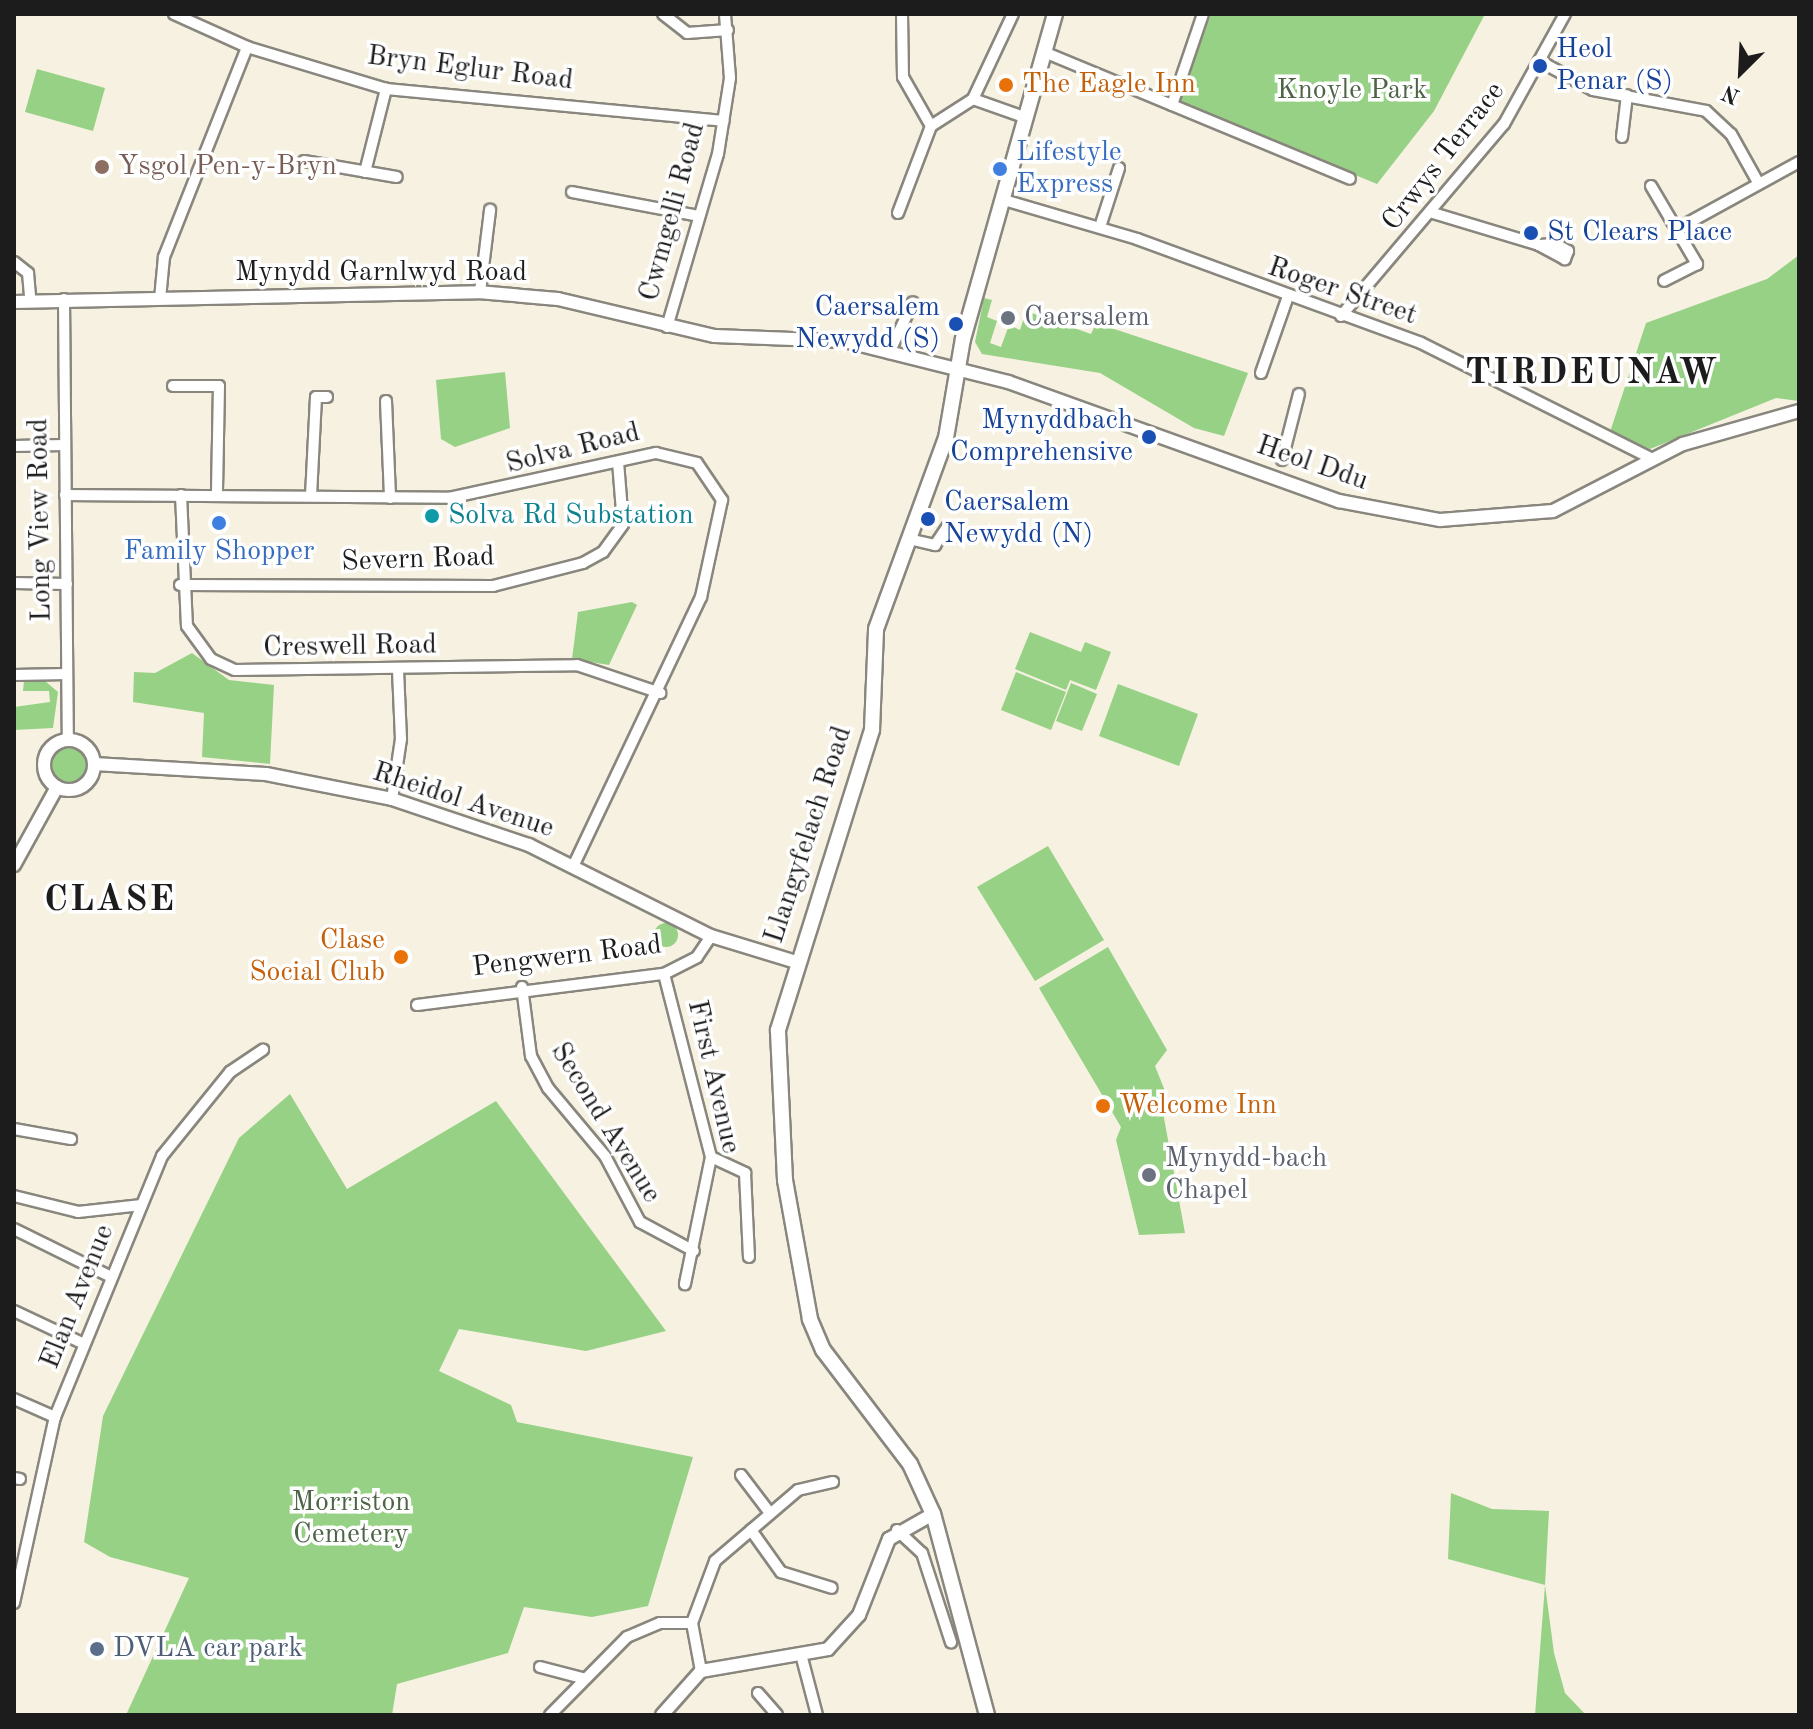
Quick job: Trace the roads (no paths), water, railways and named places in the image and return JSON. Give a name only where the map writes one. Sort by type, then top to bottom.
[{"type":"main road","name":"Llangyfelach Road","points":[[987,1715],[933,1514],[887,1428],[823,1350],[803,1295],[785,1180],[777,1052],[796,962],[872,730],[875,632],[913,540],[946,438],[958,369],[1055,14]]},
{"type":"street","name":"Bryn Eglur Road","points":[[174,14],[247,47],[386,89],[723,121]]},
{"type":"street","points":[[663,14],[687,33],[728,30]]},
{"type":"street","name":"Cwmgelli Road","points":[[667,327],[723,121],[728,30],[725,14]]},
{"type":"street","points":[[902,14],[903,77],[931,126]]},
{"type":"street","points":[[898,213],[931,126],[973,99],[1013,14]]},
{"type":"street","points":[[1172,105],[1203,14]]},
{"type":"street","name":"Crwys Terrace","points":[[1341,316],[1433,213],[1543,63],[1565,14]]},
{"type":"street","points":[[160,299],[164,257],[247,47]]},
{"type":"street","points":[[1044,52],[1350,179]]},
{"type":"street","points":[[1543,63],[1593,90],[1706,111],[1731,134],[1759,184]]},
{"type":"street","points":[[365,172],[386,89]]},
{"type":"street","points":[[1622,137],[1627,95]]},
{"type":"street","points":[[973,99],[1027,118]]},
{"type":"street","points":[[304,161],[397,177]]},
{"type":"street","points":[[1677,229],[1799,162]]},
{"type":"street","points":[[1100,227],[1119,168]]},
{"type":"street","points":[[1651,186],[1697,264],[1664,281]]},
{"type":"street","points":[[572,192],[699,216]]},
{"type":"street","name":"Roger Street","points":[[1004,200],[1100,227],[1287,299],[1421,343],[1653,459]]},
{"type":"street","points":[[480,292],[490,210]]},
{"type":"street","points":[[1433,213],[1539,245]]},
{"type":"street","points":[[14,262],[28,273],[30,297],[14,302]]},
{"type":"street","name":"Mynydd Garnlwyd Road","points":[[30,297],[160,299],[480,292],[558,299],[667,327],[844,341],[958,369]]},
{"type":"street","name":"Long View Road","points":[[64,299],[68,740]]},
{"type":"street","points":[[1261,373],[1287,299]]},
{"type":"street","points":[[889,353],[913,302]]},
{"type":"street","points":[[1253,351],[1267,355]]},
{"type":"street","name":"Heol Ddu","points":[[958,369],[1339,501],[1411,517],[1472,521],[1553,511],[1715,431],[1799,411]]},
{"type":"street","points":[[173,386],[219,386],[217,495]]},
{"type":"street","points":[[1282,460],[1299,394]]},
{"type":"street","points":[[311,496],[316,397],[327,397]]},
{"type":"street","points":[[386,401],[390,498]]},
{"type":"street","points":[[14,446],[64,445]]},
{"type":"street","name":"Solva Road","points":[[65,495],[390,498],[484,495],[618,462],[676,454],[706,470],[722,500],[701,597],[660,693],[574,864]]},
{"type":"street","name":"Severn Road","points":[[180,585],[493,586],[583,563],[603,552],[623,524],[618,462]]},
{"type":"street","name":"Creswell Road","points":[[181,495],[180,585],[197,643],[235,670],[398,671],[577,665],[660,693]]},
{"type":"street","points":[[913,540],[935,545],[947,527]]},
{"type":"street","points":[[14,583],[67,584]]},
{"type":"street","points":[[392,799],[401,739],[398,671]]},
{"type":"street","points":[[14,675],[67,674]]},
{"type":"street","points":[[68,740],[84,745],[94,764],[81,787],[57,787],[44,763],[53,746],[68,740]]},
{"type":"street","name":"Rheidol Avenue","points":[[94,764],[266,774],[392,799],[574,864],[711,936],[796,962]]},
{"type":"street","points":[[14,865],[57,787]]},
{"type":"street","name":"Pengwern Road","points":[[417,1005],[522,987],[664,974],[697,957],[711,936]]},
{"type":"street","name":"First Avenue","points":[[664,974],[711,1157],[685,1284]]},
{"type":"street","name":"Second Avenue","points":[[522,987],[531,1056],[548,1088],[605,1156],[640,1222],[694,1251]]},
{"type":"street","name":"Elan Avenue","points":[[14,1603],[55,1417],[162,1156],[200,1104],[263,1050]]},
{"type":"street","points":[[14,1129],[71,1139]]},
{"type":"street","points":[[711,1157],[745,1173],[749,1257]]},
{"type":"street","points":[[14,1196],[78,1212],[142,1205]]},
{"type":"street","points":[[14,1229],[111,1277]]},
{"type":"street","points":[[14,1311],[84,1344]]},
{"type":"street","points":[[14,1399],[55,1417]]},
{"type":"street","points":[[741,1475],[770,1513]]},
{"type":"street","points":[[701,1671],[692,1623],[715,1561],[807,1485],[833,1482]]},
{"type":"street","points":[[662,1715],[701,1671],[802,1658],[846,1636],[878,1555],[897,1530],[933,1514]]},
{"type":"street","points":[[751,1530],[781,1572],[832,1588]]},
{"type":"street","points":[[897,1530],[922,1553],[951,1642]]},
{"type":"street","points":[[550,1715],[582,1678],[627,1637],[660,1623],[692,1623]]},
{"type":"street","points":[[802,1658],[817,1715]]},
{"type":"street","points":[[540,1667],[582,1678]]},
{"type":"street","points":[[758,1693],[777,1715]]},
{"type":"place","name":"Heol Penar (S)","points":[[1540,66]]},
{"type":"place","name":"The Eagle Inn","points":[[1006,85]]},
{"type":"place","name":"Ysgol Pen-y-Bryn","points":[[102,167]]},
{"type":"place","name":"Lifestyle Express","points":[[1000,169]]},
{"type":"place","name":"St Clears Place","points":[[1531,233]]},
{"type":"place","name":"Caersalem","points":[[1008,318]]},
{"type":"place","name":"Caersalem Newydd (S)","points":[[956,324]]},
{"type":"place","name":"Mynyddbach Comprehensive","points":[[1149,437]]},
{"type":"place","name":"Solva Rd Substation","points":[[432,516]]},
{"type":"place","name":"Caersalem Newydd (N)","points":[[928,519]]},
{"type":"place","name":"Family Shopper","points":[[219,523]]},
{"type":"place","name":"Clase Social Club","points":[[401,957]]},
{"type":"place","name":"Welcome Inn","points":[[1103,1106]]},
{"type":"place","name":"Mynydd-bach Chapel","points":[[1149,1175]]},
{"type":"place","name":"DVLA car park","points":[[97,1649]]},
{"type":"district","name":"TIRDEUNAW","points":[[1592,375]]},
{"type":"district","name":"CLASE","points":[[110,902]]},
{"type":"park label","name":"Knoyle Park","points":[[1352,91]]},
{"type":"park label","name":"Morriston Cemetery","points":[[351,1519]]}]
